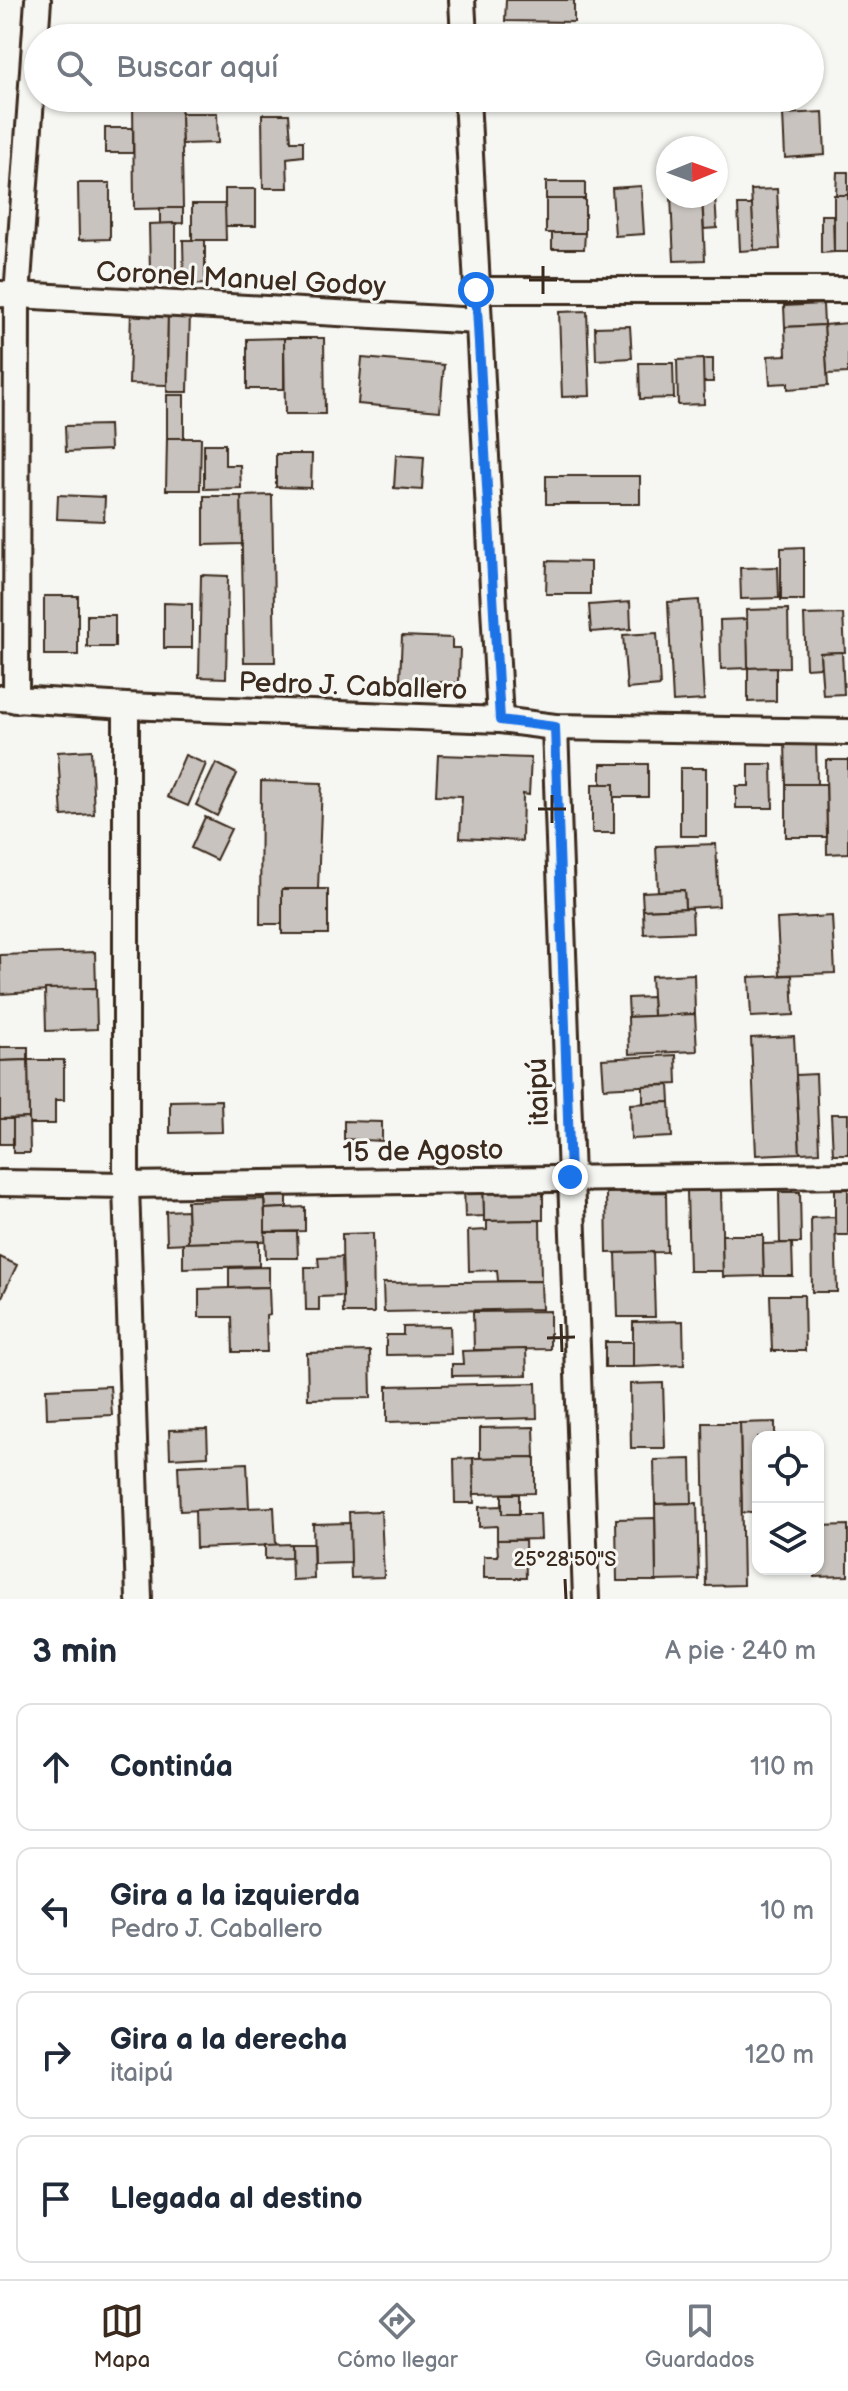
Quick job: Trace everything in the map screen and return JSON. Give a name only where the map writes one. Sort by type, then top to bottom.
[{"type":"street","points":[[36,24],[38,0]]},
{"type":"street","points":[[462,0],[463,24]]},
{"type":"street","points":[[8,699],[9,295],[27,112]]},
{"type":"street","points":[[468,112],[500,720]]},
{"type":"street","points":[[476,290],[848,290]]},
{"type":"street","name":"Coronel Manuel Godoy","points":[[9,295],[478,321]]},
{"type":"street","name":"Pedro J. Caballero","points":[[8,699],[500,720],[555,727],[848,732]]},
{"type":"street","points":[[126,706],[126,1185],[139,1599]]},
{"type":"street","name":"itaipú","points":[[555,727],[586,1599]]},
{"type":"street","name":"15 de Agosto","points":[[0,1183],[126,1185],[848,1175]]},
{"type":"building","points":[[506,0],[574,0],[574,22],[505,21]]},
{"type":"building","points":[[133,112],[181,112],[183,208],[134,209]]},
{"type":"building","points":[[823,112],[825,155],[785,158],[783,114]]},
{"type":"building","points":[[181,113],[217,113],[218,143],[182,144]]},
{"type":"building","points":[[262,114],[289,114],[291,141],[303,141],[303,156],[287,158],[288,188],[263,188]]},
{"type":"building","points":[[105,128],[133,128],[133,153],[105,153]]},
{"type":"building","points":[[837,172],[848,172],[848,195],[836,195]]},
{"type":"building","points":[[546,182],[585,182],[585,199],[546,199]]},
{"type":"building","points":[[78,183],[110,183],[110,239],[79,240]]},
{"type":"building","points":[[641,186],[644,234],[615,236],[612,188]]},
{"type":"building","points":[[225,189],[256,189],[256,226],[225,226]]},
{"type":"building","points":[[777,189],[780,249],[754,250],[751,190]]},
{"type":"building","points":[[834,195],[848,195],[848,252],[834,252]]},
{"type":"building","points":[[546,199],[585,199],[585,233],[546,233]]},
{"type":"building","points":[[192,204],[225,204],[226,240],[192,240]]},
{"type":"building","points":[[738,205],[752,205],[754,250],[740,251]]},
{"type":"building","points":[[160,208],[183,208],[183,223],[160,224]]},
{"type":"building","points":[[672,208],[703,208],[705,260],[674,261]]},
{"type":"building","points":[[703,208],[716,208],[717,228],[704,229]]},
{"type":"building","points":[[821,215],[833,215],[834,252],[821,253]]},
{"type":"building","points":[[176,223],[176,271],[150,271],[149,224]]},
{"type":"building","points":[[552,233],[585,233],[584,249],[552,249]]},
{"type":"building","points":[[183,240],[205,240],[205,284],[184,285]]},
{"type":"building","points":[[823,304],[824,325],[785,327],[784,306]]},
{"type":"building","points":[[131,310],[168,310],[167,385],[129,384]]},
{"type":"building","points":[[168,310],[190,311],[188,392],[167,392]]},
{"type":"building","points":[[587,311],[590,396],[562,397],[559,312]]},
{"type":"building","points":[[848,323],[848,373],[827,374],[824,325]]},
{"type":"building","points":[[824,325],[828,386],[788,389],[788,383],[770,384],[768,356],[786,355],[785,327]]},
{"type":"building","points":[[630,326],[632,358],[596,360],[595,327]]},
{"type":"building","points":[[284,338],[284,389],[247,389],[247,339]]},
{"type":"building","points":[[284,338],[324,338],[325,414],[285,414]]},
{"type":"building","points":[[362,358],[444,365],[440,411],[358,404]]},
{"type":"building","points":[[703,359],[713,359],[713,382],[703,382]]},
{"type":"building","points":[[703,359],[704,404],[678,405],[677,360]]},
{"type":"building","points":[[639,363],[673,363],[674,398],[640,399]]},
{"type":"building","points":[[167,395],[184,395],[184,438],[167,438]]},
{"type":"building","points":[[109,425],[110,450],[66,452],[65,426]]},
{"type":"building","points":[[167,438],[201,438],[200,490],[166,490]]},
{"type":"building","points":[[204,444],[225,444],[225,465],[240,465],[241,488],[204,489]]},
{"type":"building","points":[[276,454],[312,454],[311,488],[276,487]]},
{"type":"building","points":[[396,455],[424,457],[422,490],[394,488]]},
{"type":"building","points":[[546,476],[640,476],[640,504],[546,504]]},
{"type":"building","points":[[58,495],[105,497],[104,521],[57,519]]},
{"type":"building","points":[[272,495],[275,662],[244,662],[241,496]]},
{"type":"building","points":[[204,496],[241,496],[242,544],[204,545]]},
{"type":"building","points":[[804,547],[804,600],[781,600],[781,548]]},
{"type":"building","points":[[547,561],[590,562],[590,594],[546,594]]},
{"type":"building","points":[[778,567],[779,598],[741,599],[740,568]]},
{"type":"building","points":[[201,575],[228,576],[226,678],[199,677]]},
{"type":"building","points":[[44,596],[78,596],[78,655],[44,655]]},
{"type":"building","points":[[699,600],[704,700],[673,702],[668,602]]},
{"type":"building","points":[[630,602],[631,629],[591,632],[589,605]]},
{"type":"building","points":[[164,603],[192,604],[192,648],[164,648]]},
{"type":"building","points":[[788,609],[789,667],[748,668],[746,610]]},
{"type":"building","points":[[843,614],[845,652],[820,653],[821,667],[806,668],[804,615]]},
{"type":"building","points":[[87,615],[115,615],[115,647],[87,647]]},
{"type":"building","points":[[747,619],[748,668],[721,669],[720,620]]},
{"type":"building","points":[[657,633],[660,686],[627,689],[623,635]]},
{"type":"building","points":[[402,636],[452,638],[452,648],[460,648],[459,683],[400,680]]},
{"type":"building","points":[[842,652],[844,694],[823,695],[820,653]]},
{"type":"building","points":[[776,667],[776,701],[748,702],[748,668]]},
{"type":"building","points":[[816,739],[817,784],[786,784],[785,740]]},
{"type":"building","points":[[91,750],[94,814],[62,816],[58,752]]},
{"type":"building","points":[[185,755],[206,764],[188,806],[167,797]]},
{"type":"building","points":[[438,755],[531,758],[529,795],[523,794],[522,841],[460,838],[462,796],[436,795]]},
{"type":"building","points":[[826,760],[848,760],[848,853],[827,854]]},
{"type":"building","points":[[216,763],[237,774],[217,816],[196,805]]},
{"type":"building","points":[[601,764],[648,764],[648,797],[614,797],[614,784],[601,784]]},
{"type":"building","points":[[749,764],[772,764],[773,808],[736,808],[736,786],[749,786]]},
{"type":"building","points":[[680,768],[706,768],[706,836],[680,836]]},
{"type":"building","points":[[261,781],[322,783],[318,889],[282,889],[282,924],[260,924]]},
{"type":"building","points":[[592,784],[614,784],[614,833],[592,833]]},
{"type":"building","points":[[786,784],[826,784],[827,837],[786,837]]},
{"type":"building","points":[[205,817],[231,829],[216,860],[191,848]]},
{"type":"building","points":[[716,844],[719,906],[685,908],[684,890],[658,891],[656,846]]},
{"type":"building","points":[[282,889],[328,889],[328,934],[282,934]]},
{"type":"building","points":[[684,890],[685,908],[643,910],[642,892]]},
{"type":"building","points":[[692,908],[693,932],[644,934],[643,910]]},
{"type":"building","points":[[832,916],[835,973],[780,975],[777,919]]},
{"type":"building","points":[[95,952],[96,988],[1,994],[0,955]]},
{"type":"building","points":[[694,974],[695,1014],[653,1016],[651,976]]},
{"type":"building","points":[[792,975],[794,1015],[751,1017],[749,977]]},
{"type":"building","points":[[96,988],[97,1029],[46,1031],[45,989]]},
{"type":"building","points":[[652,997],[653,1016],[629,1017],[628,998]]},
{"type":"building","points":[[695,1014],[697,1051],[629,1054],[628,1017]]},
{"type":"building","points":[[794,1036],[800,1153],[756,1155],[751,1038]]},
{"type":"building","points":[[0,1047],[28,1047],[28,1060],[0,1061]]},
{"type":"building","points":[[676,1055],[677,1084],[604,1088],[602,1059]]},
{"type":"building","points":[[28,1060],[64,1060],[64,1100],[55,1100],[55,1124],[29,1124]]},
{"type":"building","points":[[28,1060],[29,1118],[0,1119],[0,1061]]},
{"type":"building","points":[[816,1074],[819,1152],[800,1153],[796,1075]]},
{"type":"building","points":[[669,1085],[670,1102],[643,1103],[643,1086]]},
{"type":"building","points":[[221,1100],[222,1132],[170,1133],[170,1101]]},
{"type":"building","points":[[670,1102],[672,1137],[631,1139],[630,1104]]},
{"type":"building","points":[[831,1114],[848,1114],[848,1154],[833,1154]]},
{"type":"building","points":[[29,1118],[30,1153],[13,1153],[13,1119]]},
{"type":"building","points":[[0,1119],[13,1119],[13,1144],[0,1144]]},
{"type":"building","points":[[344,1121],[382,1122],[382,1141],[344,1139]]},
{"type":"building","points":[[247,1186],[247,1199],[202,1201],[202,1187]]},
{"type":"building","points":[[543,1186],[543,1220],[484,1221],[483,1187]]},
{"type":"building","points":[[464,1187],[483,1187],[484,1216],[465,1217]]},
{"type":"building","points":[[835,1187],[848,1187],[848,1235],[835,1235]]},
{"type":"building","points":[[721,1190],[723,1271],[689,1271],[687,1191]]},
{"type":"building","points":[[666,1192],[667,1252],[607,1253],[606,1193]]},
{"type":"building","points":[[779,1192],[800,1192],[801,1243],[780,1243]]},
{"type":"building","points":[[264,1193],[287,1193],[287,1208],[265,1209]]},
{"type":"building","points":[[264,1199],[266,1241],[188,1243],[187,1201]]},
{"type":"building","points":[[305,1207],[305,1231],[265,1232],[265,1209]]},
{"type":"building","points":[[187,1210],[188,1243],[167,1244],[166,1211]]},
{"type":"building","points":[[835,1217],[837,1292],[812,1292],[811,1218]]},
{"type":"building","points":[[540,1220],[541,1281],[498,1281],[497,1270],[469,1271],[468,1231],[487,1230],[487,1221]]},
{"type":"building","points":[[265,1232],[297,1232],[298,1258],[266,1258]]},
{"type":"building","points":[[373,1233],[374,1313],[343,1313],[342,1234]]},
{"type":"building","points":[[722,1235],[763,1235],[764,1276],[723,1277]]},
{"type":"building","points":[[259,1241],[259,1266],[183,1268],[183,1243]]},
{"type":"building","points":[[792,1243],[793,1276],[764,1276],[763,1244]]},
{"type":"building","points":[[653,1252],[655,1317],[618,1317],[616,1253]]},
{"type":"building","points":[[0,1257],[17,1265],[0,1301]]},
{"type":"building","points":[[342,1257],[343,1296],[319,1297],[319,1310],[306,1310],[305,1267],[319,1267],[318,1258]]},
{"type":"building","points":[[269,1267],[269,1287],[229,1288],[229,1268]]},
{"type":"building","points":[[541,1281],[542,1309],[384,1312],[383,1283]]},
{"type":"building","points":[[269,1287],[267,1352],[233,1352],[232,1317],[199,1317],[199,1289]]},
{"type":"building","points":[[770,1295],[804,1295],[805,1351],[772,1351]]},
{"type":"building","points":[[550,1311],[550,1349],[474,1350],[473,1312]]},
{"type":"building","points":[[683,1321],[684,1365],[633,1367],[633,1322]]},
{"type":"building","points":[[450,1326],[451,1354],[386,1355],[386,1335],[403,1335],[403,1327]]},
{"type":"building","points":[[605,1342],[633,1342],[633,1367],[605,1367]]},
{"type":"building","points":[[526,1349],[527,1375],[452,1376],[452,1364],[463,1364],[462,1351]]},
{"type":"building","points":[[370,1351],[371,1398],[308,1399],[307,1353]]},
{"type":"building","points":[[536,1383],[537,1418],[387,1422],[387,1386]]},
{"type":"building","points":[[663,1383],[665,1448],[631,1448],[630,1384]]},
{"type":"building","points":[[110,1386],[112,1415],[47,1418],[46,1389]]},
{"type":"building","points":[[775,1422],[775,1431],[752,1431],[752,1512],[742,1513],[740,1423]]},
{"type":"building","points":[[703,1423],[740,1423],[743,1585],[706,1586]]},
{"type":"building","points":[[534,1427],[535,1457],[480,1458],[480,1428]]},
{"type":"building","points":[[207,1429],[208,1456],[170,1458],[169,1430]]},
{"type":"building","points":[[535,1457],[535,1493],[474,1494],[473,1458]]},
{"type":"building","points":[[473,1458],[474,1503],[455,1503],[454,1459]]},
{"type":"building","points":[[691,1459],[692,1503],[655,1504],[654,1460]]},
{"type":"building","points":[[247,1463],[249,1508],[180,1511],[178,1466]]},
{"type":"building","points":[[502,1494],[519,1494],[519,1514],[502,1514]]},
{"type":"building","points":[[697,1503],[699,1580],[656,1581],[655,1504]]},
{"type":"building","points":[[502,1506],[502,1514],[540,1514],[541,1539],[497,1540],[497,1526],[479,1527],[479,1507]]},
{"type":"building","points":[[274,1507],[276,1545],[196,1548],[195,1510]]},
{"type":"building","points":[[381,1511],[384,1577],[351,1578],[349,1512]]},
{"type":"building","points":[[655,1518],[656,1581],[617,1581],[616,1519]]},
{"type":"building","points":[[350,1523],[351,1563],[314,1564],[313,1524]]},
{"type":"building","points":[[848,1525],[848,1576],[814,1577],[824,1575],[824,1526]]},
{"type":"building","points":[[497,1540],[525,1540],[526,1578],[484,1578],[484,1556],[498,1556]]},
{"type":"building","points":[[291,1544],[291,1558],[265,1559],[265,1545]]},
{"type":"building","points":[[291,1544],[313,1544],[314,1579],[292,1580]]},
{"type":"route","points":[[476,290],[500,720],[555,727],[570,1177]]}]
